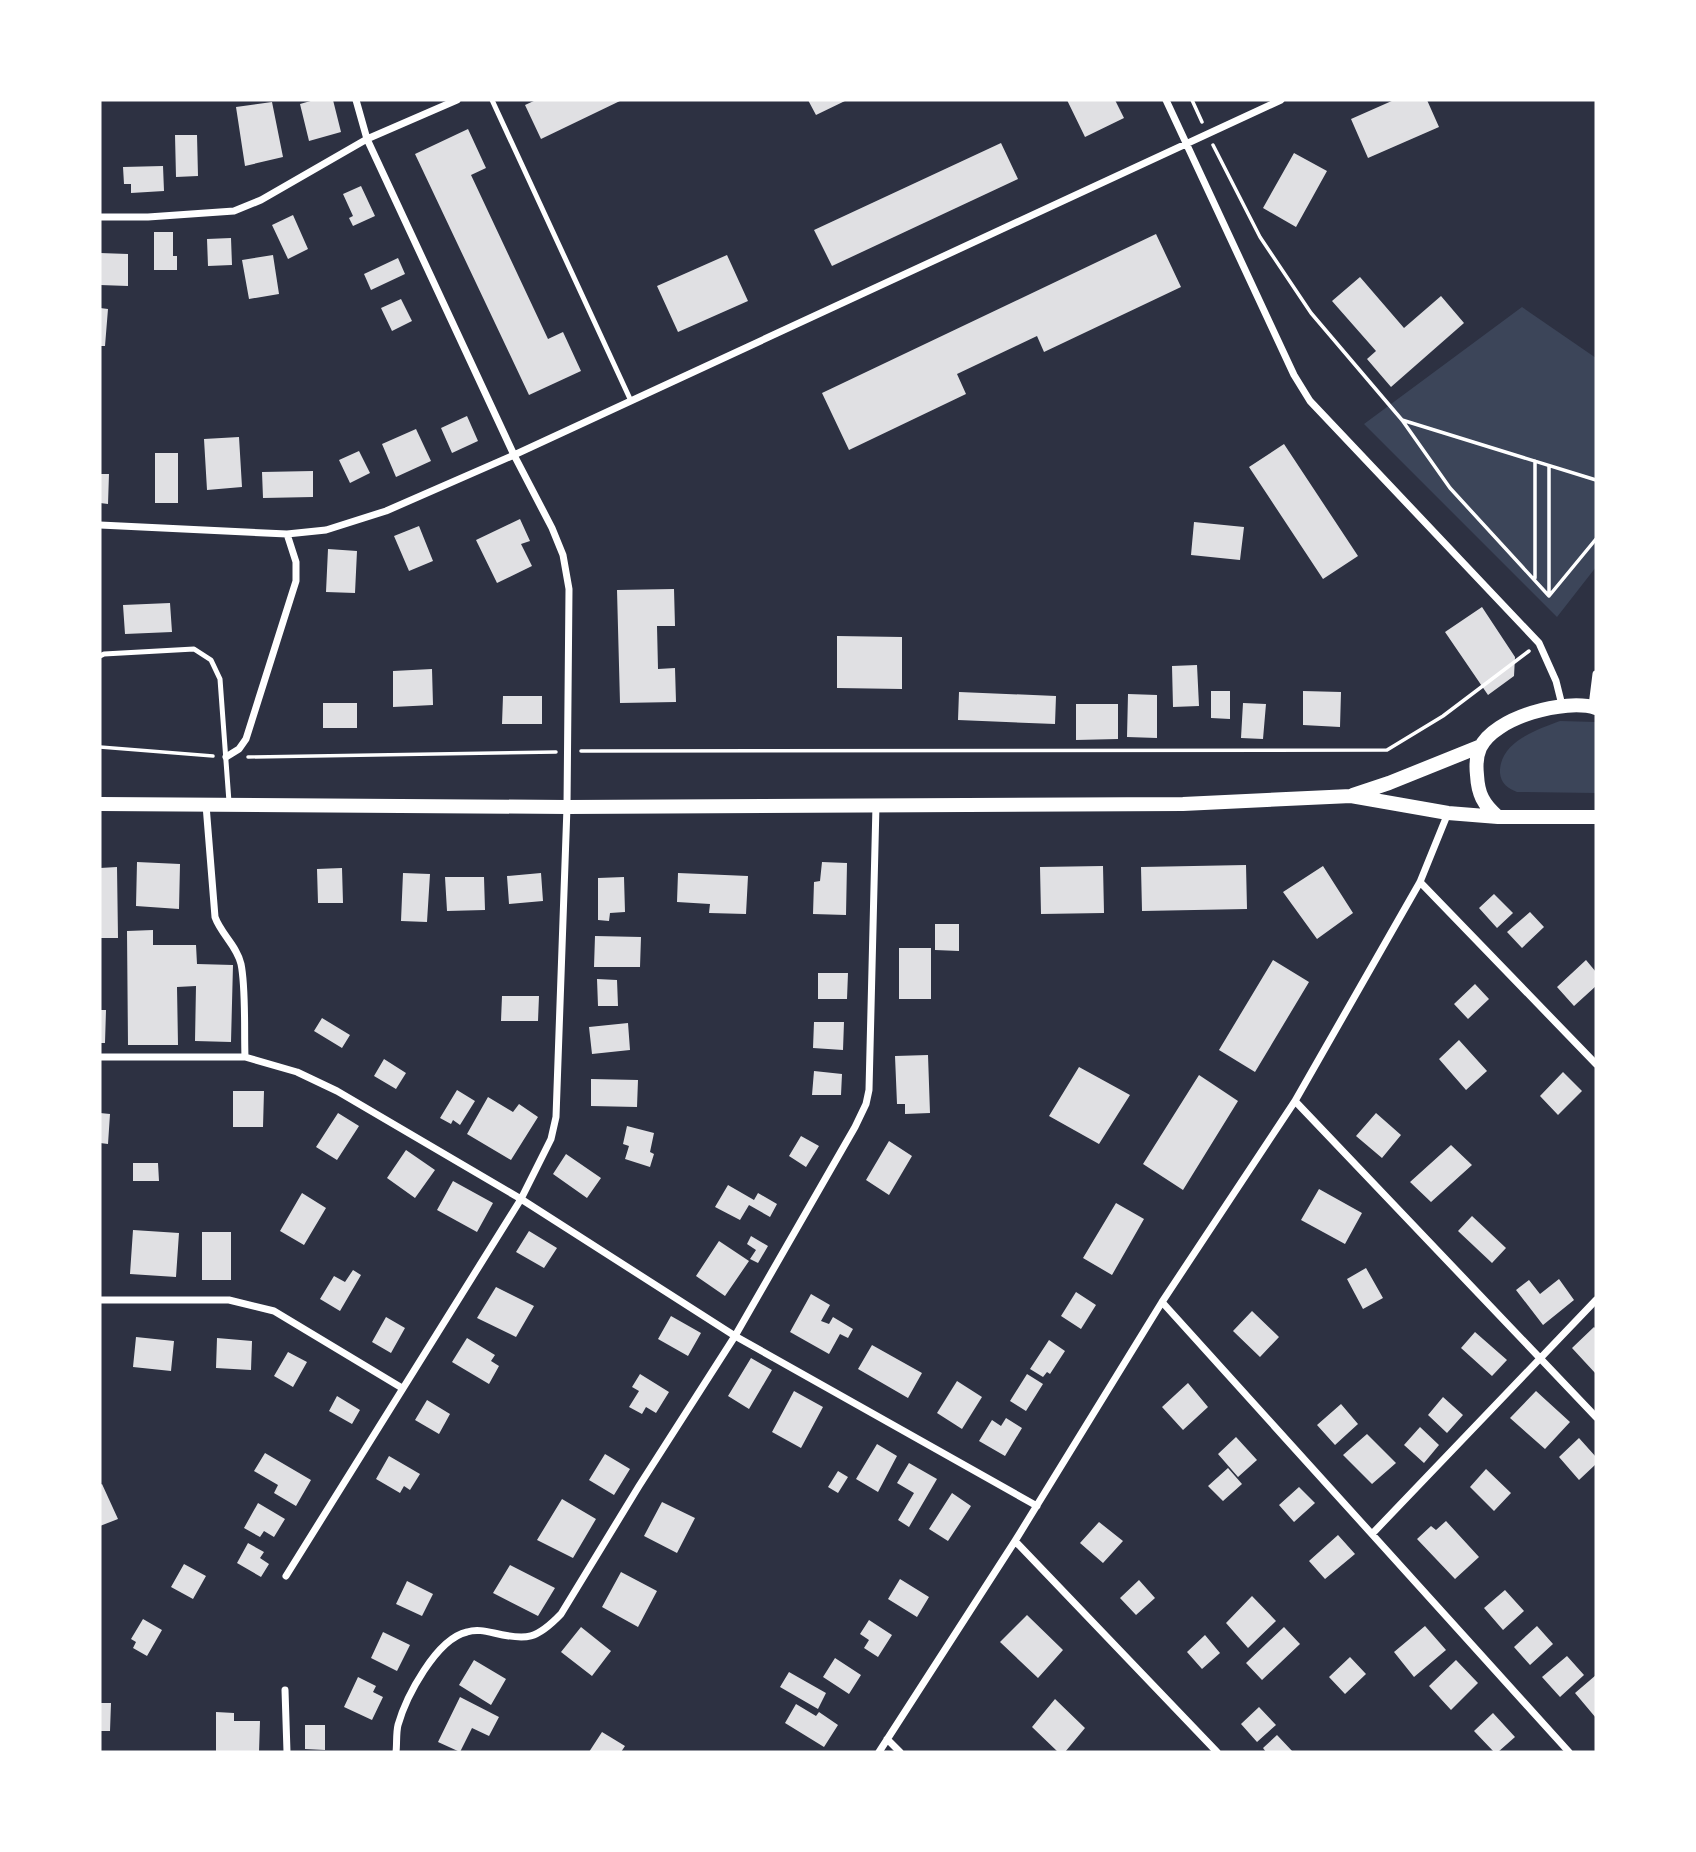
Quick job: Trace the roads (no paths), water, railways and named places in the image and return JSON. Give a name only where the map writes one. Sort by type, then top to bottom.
[{"type":"main road","points":[[1351,796],[1481,746],[1502,726],[1520,717],[1562,705],[1594,707]]},
{"type":"main road","points":[[1481,746],[1476,764],[1478,792],[1485,805],[1498,817]]},
{"type":"main road","points":[[100,804],[567,807],[1183,804],[1351,796],[1448,813],[1498,817],[1596,816]]},
{"type":"street","points":[[286,1576],[521,1199],[551,1139],[556,1117],[567,807],[569,589],[563,555],[367,139],[356,100]]},
{"type":"street","points":[[100,217],[148,217],[234,211],[261,200],[367,139],[457,100]]},
{"type":"street","points":[[1166,100],[1294,375],[1311,401],[1539,643],[1556,681],[1562,705]]},
{"type":"street","points":[[100,524],[287,534],[326,530],[386,511],[514,455],[1281,100]]},
{"type":"street","points":[[226,757],[239,749],[246,739],[296,581],[296,562],[287,534]]},
{"type":"street","points":[[1594,707],[1596,674]]},
{"type":"street","points":[[396,1752],[398,1727],[420,1672],[443,1647],[465,1632],[483,1630],[514,1638],[532,1637],[546,1630],[561,1615],[735,1336],[866,1104],[869,1090],[876,804]]},
{"type":"street","points":[[206,805],[215,917],[219,929],[236,951],[241,965],[245,1057]]},
{"type":"street","points":[[879,1752],[1015,1541],[1162,1302],[1295,1101],[1420,882],[1448,813]]},
{"type":"street","points":[[1420,882],[1596,1064]]},
{"type":"street","points":[[100,1057],[245,1057],[297,1072],[337,1091],[521,1199],[735,1336],[1037,1506]]},
{"type":"street","points":[[1295,1101],[1596,1417]]},
{"type":"street","points":[[100,1300],[229,1300],[274,1311],[402,1388]]},
{"type":"street","points":[[1372,1534],[1596,1300]]},
{"type":"street","points":[[1162,1302],[1569,1752]]},
{"type":"street","points":[[1015,1541],[1217,1752]]},
{"type":"street","points":[[285,1690],[287,1752]]},
{"type":"street","points":[[887,1739],[900,1752]]},
{"type":"lane","points":[[492,100],[631,401]]},
{"type":"lane","points":[[100,656],[194,649],[212,660],[220,679],[229,805]]}]
